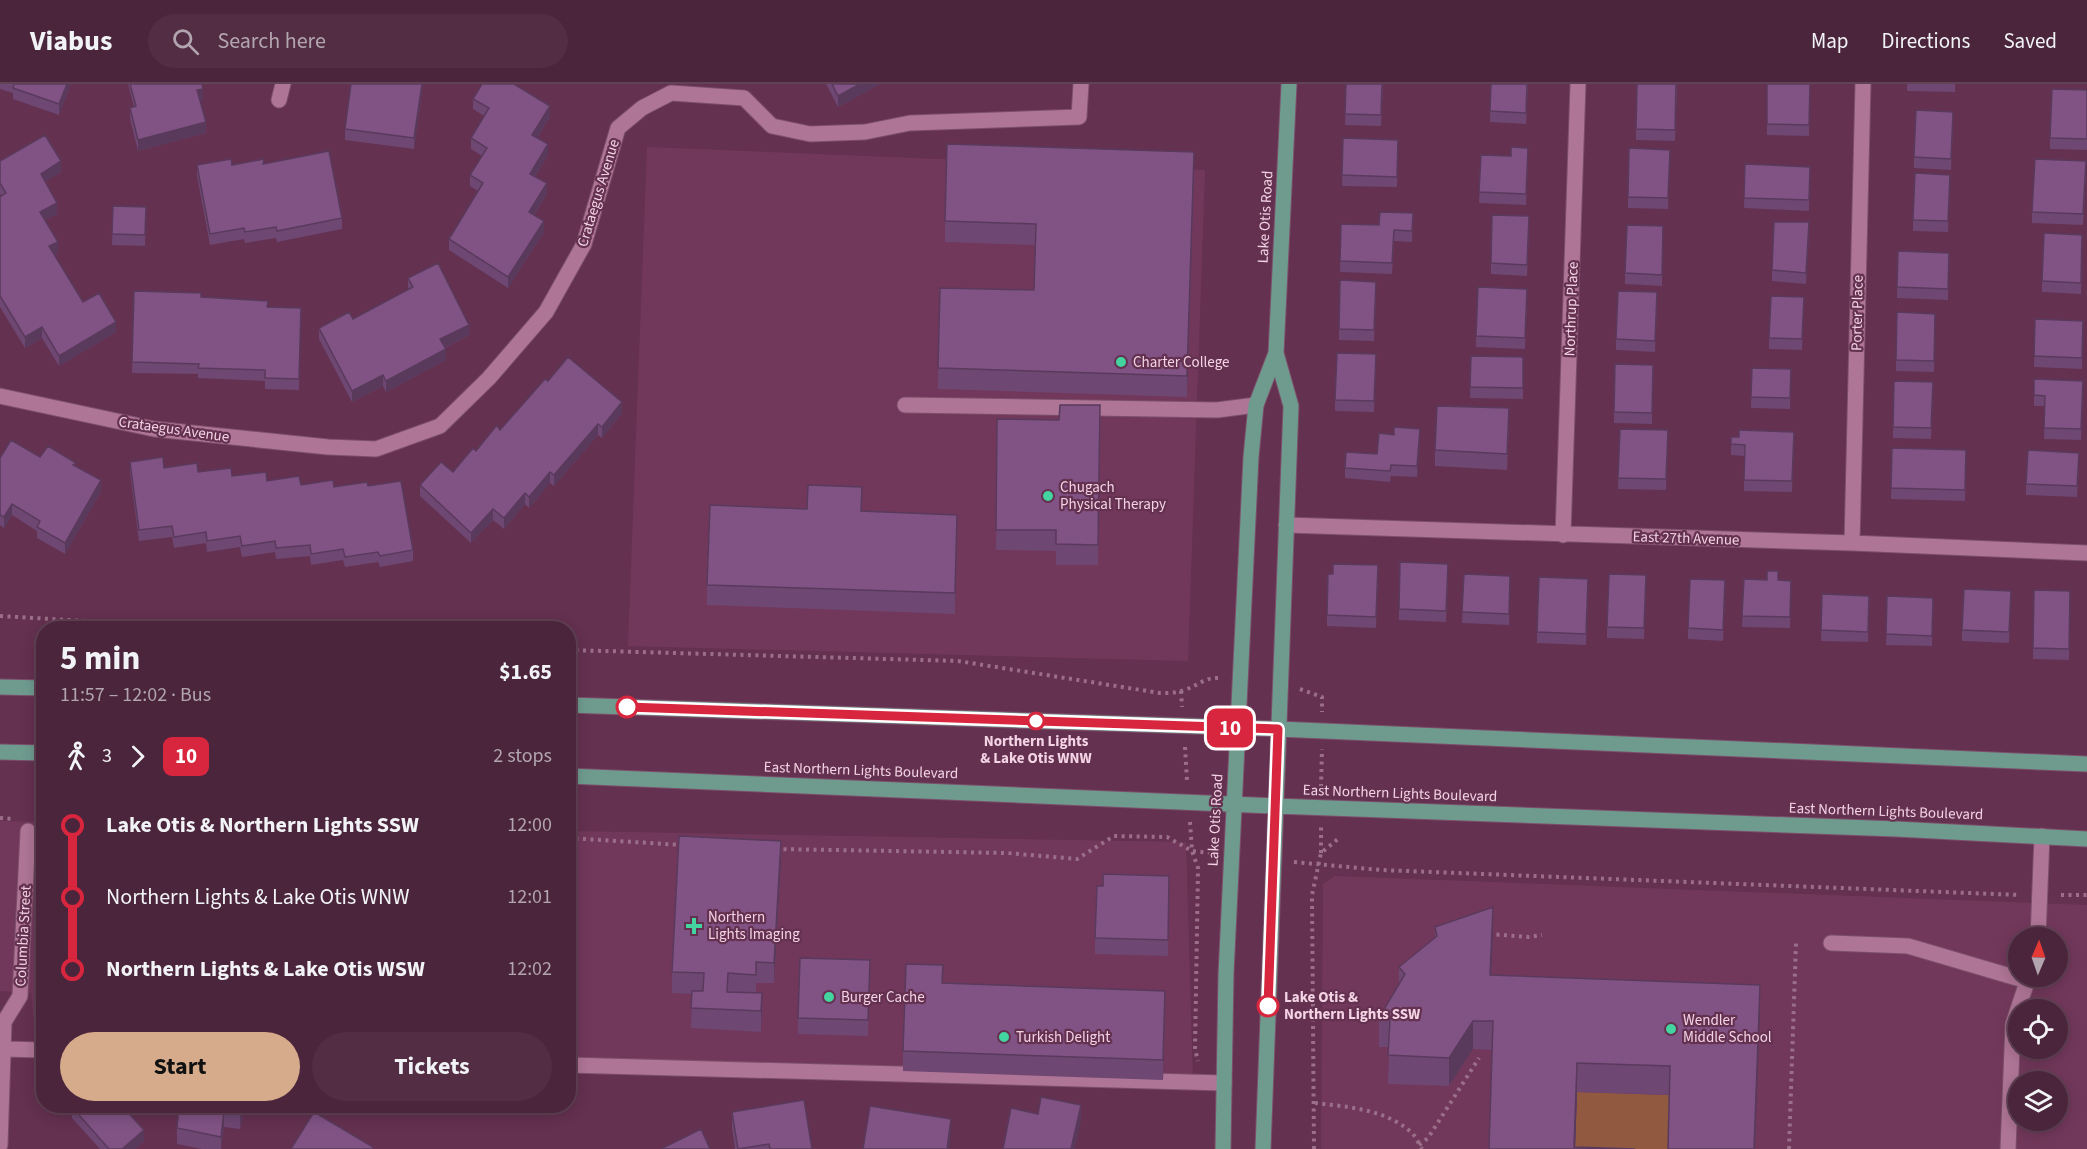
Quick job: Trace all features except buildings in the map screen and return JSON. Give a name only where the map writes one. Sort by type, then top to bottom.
[{"type":"main road","name":"Lake Otis Road","points":[[1223,1149],[1226,974],[1251,457],[1256,405],[1276,352],[1289,84]]},
{"type":"main road","name":"Lake Otis Road","points":[[1263,1149],[1291,405],[1276,352]]},
{"type":"main road","points":[[0,687],[36,688]]},
{"type":"main road","points":[[576,705],[1278,729],[2087,764]]},
{"type":"main road","points":[[0,752],[36,753]]},
{"type":"main road","name":"East Northern Lights Boulevard","points":[[576,776],[2087,838]]},
{"type":"street","points":[[279,100],[283,84]]},
{"type":"street","name":"Crataegus Avenue","points":[[0,396],[154,429],[328,447],[376,449],[440,426],[489,378],[546,312],[584,244],[618,128],[642,108],[671,93],[746,91],[772,126],[810,134],[865,132],[910,123],[1079,117],[1081,84]]},
{"type":"street","name":"Northrup Place","points":[[1563,534],[1578,84]]},
{"type":"street","name":"Porter Place","points":[[1852,543],[1863,84]]},
{"type":"street","points":[[905,405],[1217,410],[1256,405]]},
{"type":"street","name":"East 27th Avenue","points":[[1286,525],[2087,553]]},
{"type":"street","name":"Columbia Street","points":[[0,1145],[2,1022],[20,996],[28,831]]},
{"type":"street","points":[[2039,927],[2042,836]]},
{"type":"street","points":[[1831,943],[1908,946],[2008,974]]},
{"type":"street","points":[[2008,1149],[2013,1024],[2025,987]]},
{"type":"street","points":[[3,1049],[36,1050]]},
{"type":"street","points":[[576,1065],[1224,1083]]},
{"type":"path","points":[[0,616],[85,621]]},
{"type":"path","points":[[576,650],[958,661],[1160,693],[1181,691],[1197,686],[1208,677]]},
{"type":"path","points":[[1181,691],[1192,851],[1198,868],[1195,1049],[1202,1083]]},
{"type":"path","points":[[1314,1149],[1312,895],[1321,854],[1322,697]]},
{"type":"path","points":[[765,849],[1007,853],[1077,859],[1114,836],[1167,837],[1192,851]]},
{"type":"path","points":[[576,838],[687,845]]},
{"type":"path","points":[[1321,854],[1338,839]]},
{"type":"path","points":[[1318,864],[1381,870],[2087,895]]},
{"type":"path","points":[[1478,937],[1489,934],[1530,937],[1542,935]]},
{"type":"path","points":[[1789,1149],[1796,942]]},
{"type":"path","points":[[1315,1103],[1352,1107],[1385,1116],[1413,1134],[1420,1147],[1479,1058]]},
{"type":"shaded area","points":[[647,147],[1205,170],[1188,661],[628,646]]},
{"type":"shaded area","points":[[0,821],[36,822],[36,1037],[31,993],[0,991]]},
{"type":"shaded area","points":[[576,831],[1186,842],[1193,1081],[576,1064]]},
{"type":"shaded area","name":"Wendler Middle School","points":[[1335,876],[2087,905],[2087,1149],[1321,1149],[1323,884]]},
{"type":"shaded area","points":[[1577,1092],[1670,1095],[1669,1149],[1575,1149]]},
{"type":"bus line","name":"10","points":[[627,707],[1278,729],[1268,1006]]},
{"type":"place","name":"Charter College","points":[[1121,362]]},
{"type":"place","name":"Chugach Physical Therapy","points":[[1048,496]]},
{"type":"place","name":"Northern Lights & Lake Otis WNW","points":[[1036,721]]},
{"type":"place","name":"Northern Lights Imaging","points":[[694,926]]},
{"type":"place","name":"Burger Cache","points":[[829,997]]},
{"type":"place","name":"Lake Otis & Northern Lights SSW","points":[[1268,1006]]},
{"type":"place","name":"Wendler Middle School","points":[[1671,1029]]},
{"type":"place","name":"Turkish Delight","points":[[1004,1037]]}]
